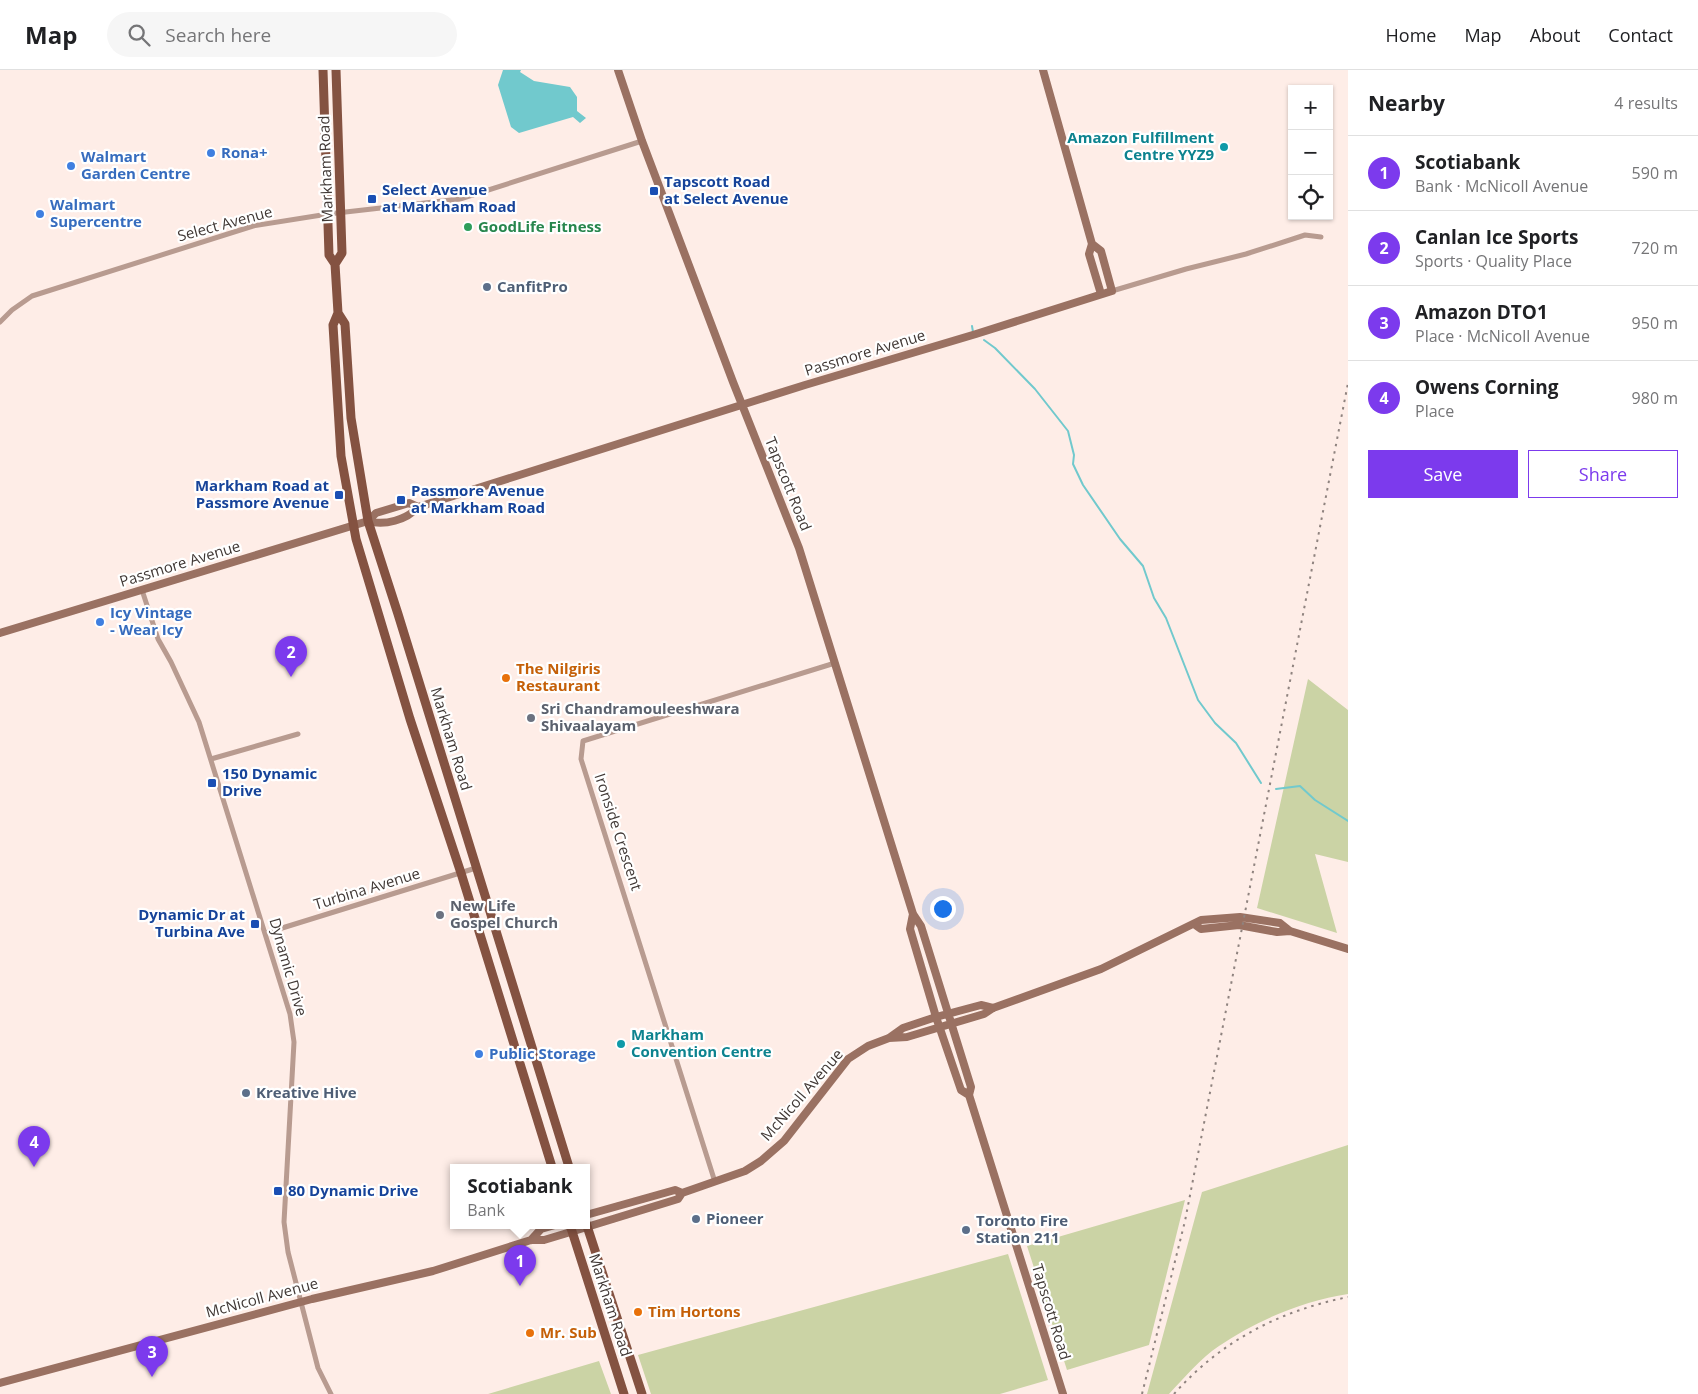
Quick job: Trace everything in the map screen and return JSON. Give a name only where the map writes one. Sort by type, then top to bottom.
[{"type":"main road","name":"Markham Road","points":[[323,70],[329,255],[335,264],[338,313],[333,325],[342,456],[353,525],[410,719],[461,873],[551,1164]]},
{"type":"main road","name":"Markham Road","points":[[335,264],[342,253],[336,70]]},
{"type":"main road","name":"Markham Road","points":[[338,313],[345,324],[351,418],[368,521],[568,1164]]},
{"type":"main road","name":"Markham Road","points":[[571,1229],[624,1394]]},
{"type":"main road","name":"Markham Road","points":[[588,1229],[642,1394]]},
{"type":"street","name":"Tapscott Road","points":[[618,70],[642,141],[742,406],[799,548],[913,914],[921,926],[971,1087],[969,1095],[1063,1394]]},
{"type":"street","points":[[1043,70],[1092,244],[1090,254],[1101,294]]},
{"type":"street","name":"Select Avenue","points":[[0,322],[12,310],[32,296],[253,226],[328,214],[460,199],[642,141]]},
{"type":"street","name":"Passmore Avenue","points":[[368,521],[379,524],[411,516],[418,507],[1101,294],[1246,254],[1305,235],[1321,237]]},
{"type":"street","points":[[1092,244],[1100,251],[1112,291]]},
{"type":"street","name":"Passmore Avenue","points":[[0,633],[368,521],[376,513],[409,504],[418,507]]},
{"type":"street","name":"Dynamic Drive","points":[[142,590],[158,639],[199,722],[288,1004],[294,1042],[284,1222],[288,1252],[318,1368],[331,1394]]},
{"type":"street","name":"Ironside Crescent","points":[[716,1182],[582,759],[583,741],[835,663]]},
{"type":"street","points":[[211,759],[298,734]]},
{"type":"street","name":"Turbina Avenue","points":[[266,933],[476,868]]},
{"type":"street","name":"Tapscott Road","points":[[913,914],[910,929],[936,1016],[961,1090],[969,1095]]},
{"type":"street","name":"McNicoll Avenue","points":[[889,1038],[907,1037],[984,1014],[993,1008],[1101,969],[1194,924],[1201,929],[1239,925],[1277,932],[1290,931],[1348,949]]},
{"type":"street","name":"McNicoll Avenue","points":[[590,1224],[678,1199],[682,1193],[745,1171],[761,1161],[784,1141],[848,1059],[868,1046],[889,1038],[904,1028],[936,1016],[981,1005],[993,1008]]},
{"type":"street","name":"McNicoll Avenue","points":[[590,1214],[675,1190],[682,1193]]},
{"type":"street","name":"McNicoll Avenue","points":[[531,1240],[541,1229]]},
{"type":"street","name":"McNicoll Avenue","points":[[0,1383],[302,1302],[433,1271],[531,1240],[544,1240],[569,1229]]},
{"type":"green space","points":[[1308,679],[1348,710],[1348,862],[1315,854],[1337,933],[1257,908]]},
{"type":"green space","points":[[1348,1145],[1348,1294],[1314,1301],[1265,1320],[1212,1351],[1169,1394],[1147,1394],[1202,1192]]},
{"type":"green space","points":[[1185,1200],[1149,1345],[1067,1370],[1027,1246]]},
{"type":"green space","points":[[1008,1254],[1048,1380],[1000,1394],[651,1394],[638,1355]]},
{"type":"green space","points":[[599,1361],[611,1394],[488,1394]]},
{"type":"water","points":[[503,70],[521,70],[520,72],[534,81],[570,87],[577,97],[577,111],[586,118],[580,123],[573,117],[519,133],[511,127],[498,85]]},
{"type":"waterway","points":[[972,326],[973,332]]},
{"type":"waterway","points":[[984,340],[995,348],[1035,389],[1068,431],[1074,455],[1073,464],[1083,485],[1120,539],[1143,566],[1154,598],[1166,618],[1198,700],[1215,723],[1236,743],[1261,783]]},
{"type":"waterway","points":[[1276,789],[1300,786],[1315,800],[1348,821]]},
{"type":"railway","points":[[1142,1394],[1185,1221],[1348,383]]},
{"type":"railway","points":[[1174,1394],[1211,1358],[1253,1331],[1298,1311],[1348,1297]]},
{"type":"place","name":"Amazon Fulfillment Centre YYZ9","points":[[1224,147]]},
{"type":"place","name":"Rona+","points":[[211,153]]},
{"type":"place","name":"Walmart Garden Centre","points":[[71,166]]},
{"type":"place","name":"Tapscott Road at Select Avenue","points":[[654,191]]},
{"type":"place","name":"Select Avenue at Markham Road","points":[[372,199]]},
{"type":"place","name":"Walmart Supercentre","points":[[40,214]]},
{"type":"place","name":"GoodLife Fitness","points":[[468,227]]},
{"type":"place","name":"CanfitPro","points":[[487,287]]},
{"type":"place","name":"Markham Road at Passmore Avenue","points":[[339,495]]},
{"type":"place","name":"Passmore Avenue at Markham Road","points":[[401,500]]},
{"type":"place","name":"Icy Vintage - Wear Icy","points":[[100,622]]},
{"type":"place","name":"Canlan Ice Sports","points":[[291,677]]},
{"type":"place","name":"The Nilgiris Restaurant","points":[[506,678]]},
{"type":"place","name":"Sri Chandramouleeshwara Shivaalayam","points":[[531,718]]},
{"type":"place","name":"150 Dynamic Drive","points":[[212,783]]},
{"type":"place","name":"New Life Gospel Church","points":[[440,915]]},
{"type":"place","name":"Dynamic Dr at Turbina Ave","points":[[255,924]]},
{"type":"place","name":"Markham Convention Centre","points":[[621,1044]]},
{"type":"place","name":"Public Storage","points":[[479,1054]]},
{"type":"place","name":"Kreative Hive","points":[[246,1093]]},
{"type":"place","name":"Owens Corning","points":[[34,1167]]},
{"type":"place","name":"80 Dynamic Drive","points":[[278,1191]]},
{"type":"place","name":"Pioneer","points":[[696,1219]]},
{"type":"place","name":"Toronto Fire Station 211","points":[[966,1230]]},
{"type":"place","name":"Scotiabank","points":[[520,1286]]},
{"type":"place","name":"Tim Hortons","points":[[638,1312]]},
{"type":"place","name":"Mr. Sub","points":[[530,1333]]},
{"type":"place","name":"Amazon DTO1","points":[[152,1377]]}]
